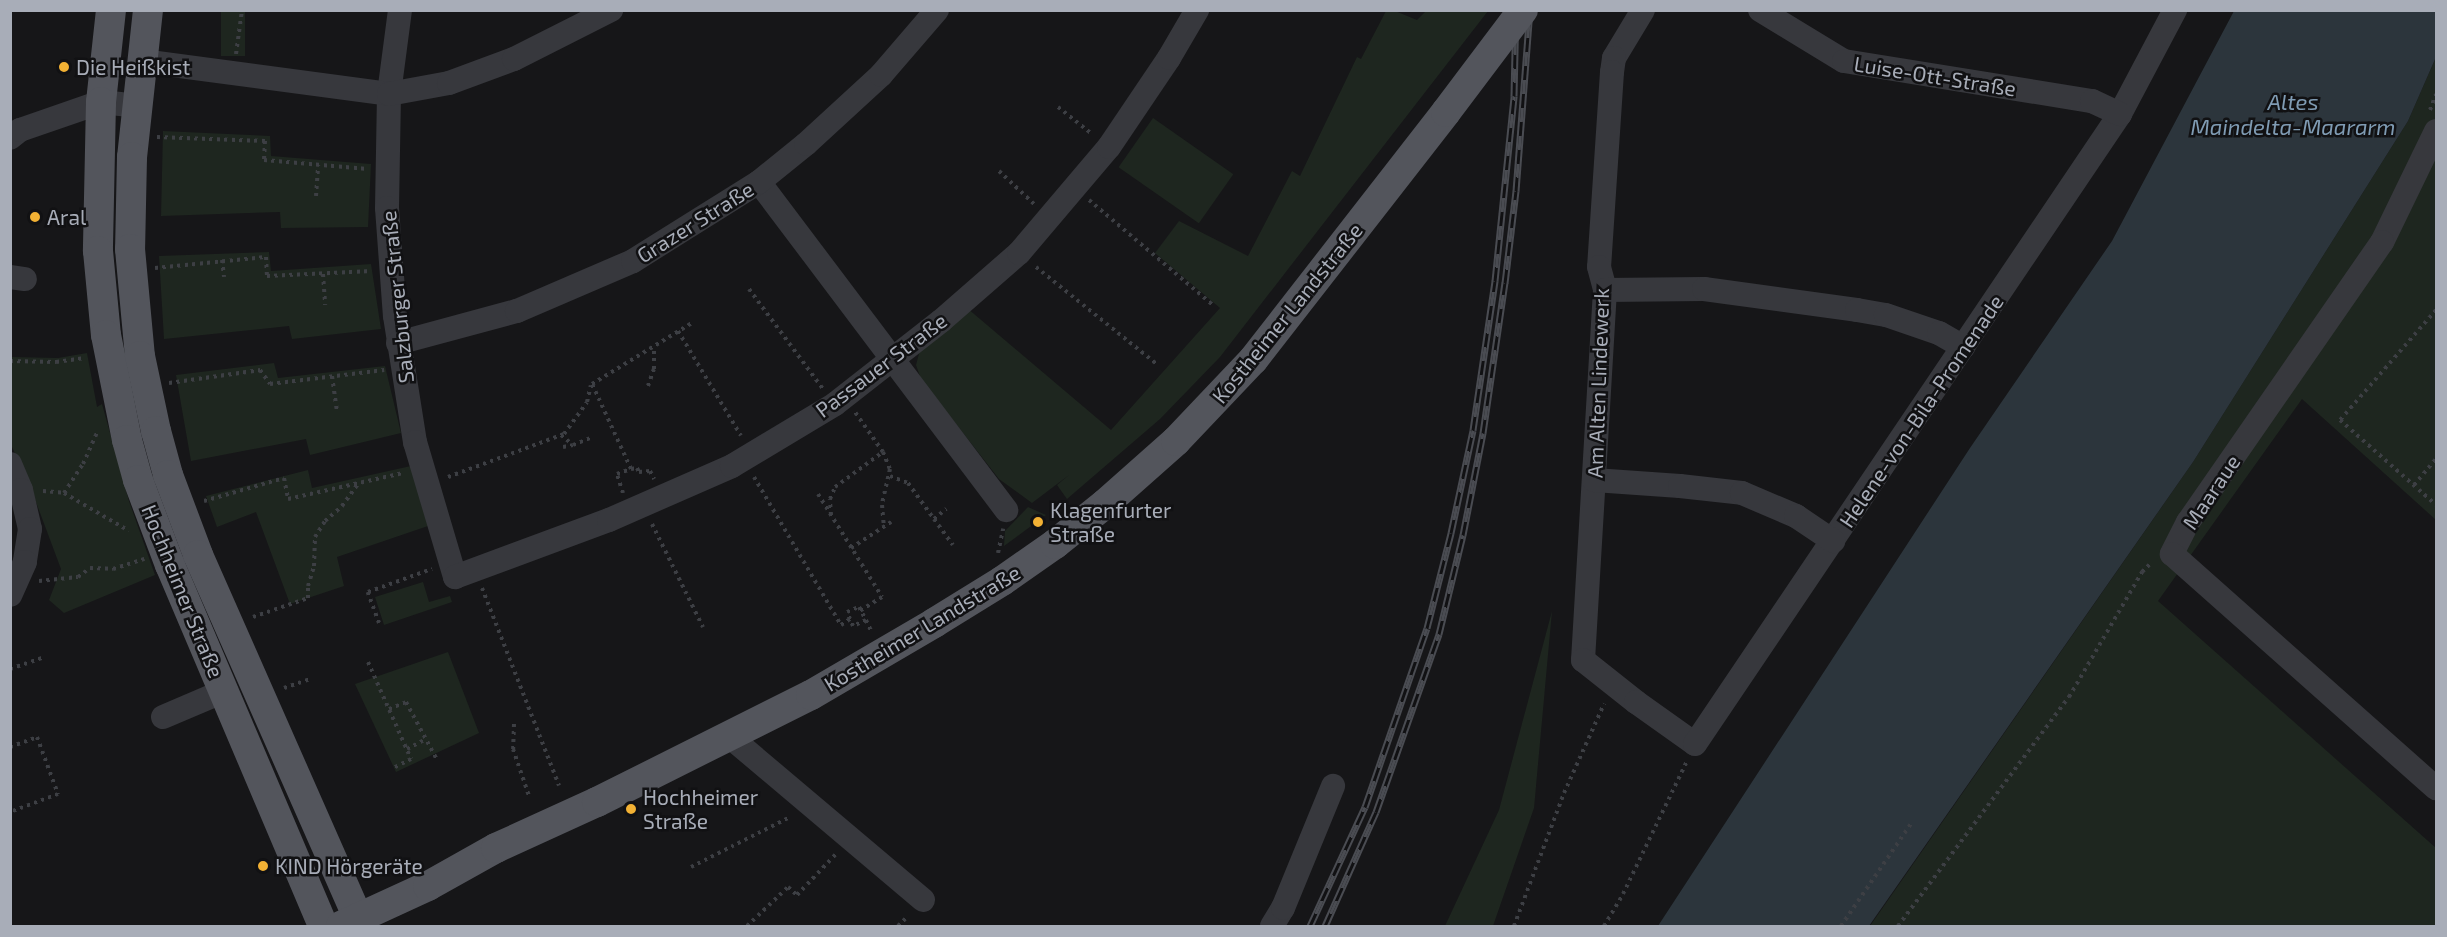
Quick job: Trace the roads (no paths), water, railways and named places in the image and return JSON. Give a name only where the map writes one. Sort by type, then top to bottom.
[{"type":"main road","name":"Hochheimer Straße","points":[[111,10],[101,102],[98,251],[109,355],[135,470],[170,565],[224,691],[336,920]]},
{"type":"main road","name":"Hochheimer Straße","points":[[148,10],[132,157],[130,249],[133,297],[146,386],[168,475],[336,920]]},
{"type":"main road","name":"Kostheimer Landstraße","points":[[336,920],[425,871],[496,848],[597,802],[862,666],[1002,581],[1080,524],[1176,441],[1253,360],[1446,112],[1522,10]]},
{"type":"street","name":"Salzburger Straße","points":[[400,10],[389,94],[387,219],[398,343],[415,442],[425,477],[460,570]]},
{"type":"street","points":[[142,61],[389,94],[448,84],[514,59],[611,10]]},
{"type":"street","name":"Grazer Straße","points":[[398,343],[517,311],[633,261],[759,182],[806,144],[881,75],[937,10]]},
{"type":"street","name":"Passauer Straße","points":[[460,570],[635,508],[748,457],[839,400],[940,321],[1019,253],[1109,147],[1169,58],[1197,10]]},
{"type":"street","name":"Am Alten Lindewerk","points":[[1636,702],[1583,660],[1605,290],[1599,267],[1614,58],[1642,10]]},
{"type":"street","name":"Luise-Ott-Straße","points":[[1760,10],[1844,61],[2092,101],[2120,114]]},
{"type":"street","name":"Helene-von-Bila-Promenade","points":[[1636,702],[1695,744],[2120,114],[2175,10]]},
{"type":"street","points":[[10,138],[20,130],[101,102],[137,106]]},
{"type":"street","name":"Maaraue","points":[[2436,131],[2382,242],[2188,522],[2172,554],[2436,788]]},
{"type":"street","points":[[759,182],[894,357],[1006,510]]},
{"type":"street","points":[[98,251],[130,249]]},
{"type":"street","points":[[1605,290],[1704,289],[1857,310],[1886,315],[1939,333],[1963,347]]},
{"type":"street","points":[[10,464],[21,490],[30,530],[25,562],[14,589]]},
{"type":"street","points":[[1594,480],[1680,486],[1742,494],[1796,516],[1833,541]]},
{"type":"street","points":[[163,717],[224,691]]},
{"type":"street","points":[[729,736],[923,900]]},
{"type":"street","points":[[1272,927],[1283,908],[1333,786]]},
{"type":"water","name":"Altes Maindelta-Maararm","points":[[2234,11],[2436,11],[2436,57],[2408,121],[2193,462],[1869,926],[1658,926],[1970,448],[2112,241]]},
{"type":"railway","points":[[1310,926],[1365,807],[1427,628],[1451,533],[1473,430],[1495,281],[1514,96],[1516,10]]},
{"type":"railway","points":[[1325,926],[1376,812],[1439,634],[1463,535],[1483,433],[1505,283],[1516,191],[1530,10]]},
{"type":"place","name":"Die Heißkist","points":[[64,67]]},
{"type":"place","name":"Aral","points":[[35,217]]},
{"type":"place","name":"Klagenfurter Straße","points":[[1038,522]]},
{"type":"place","name":"Hochheimer Straße","points":[[631,809]]},
{"type":"place","name":"KIND Hörgeräte","points":[[263,866]]}]
